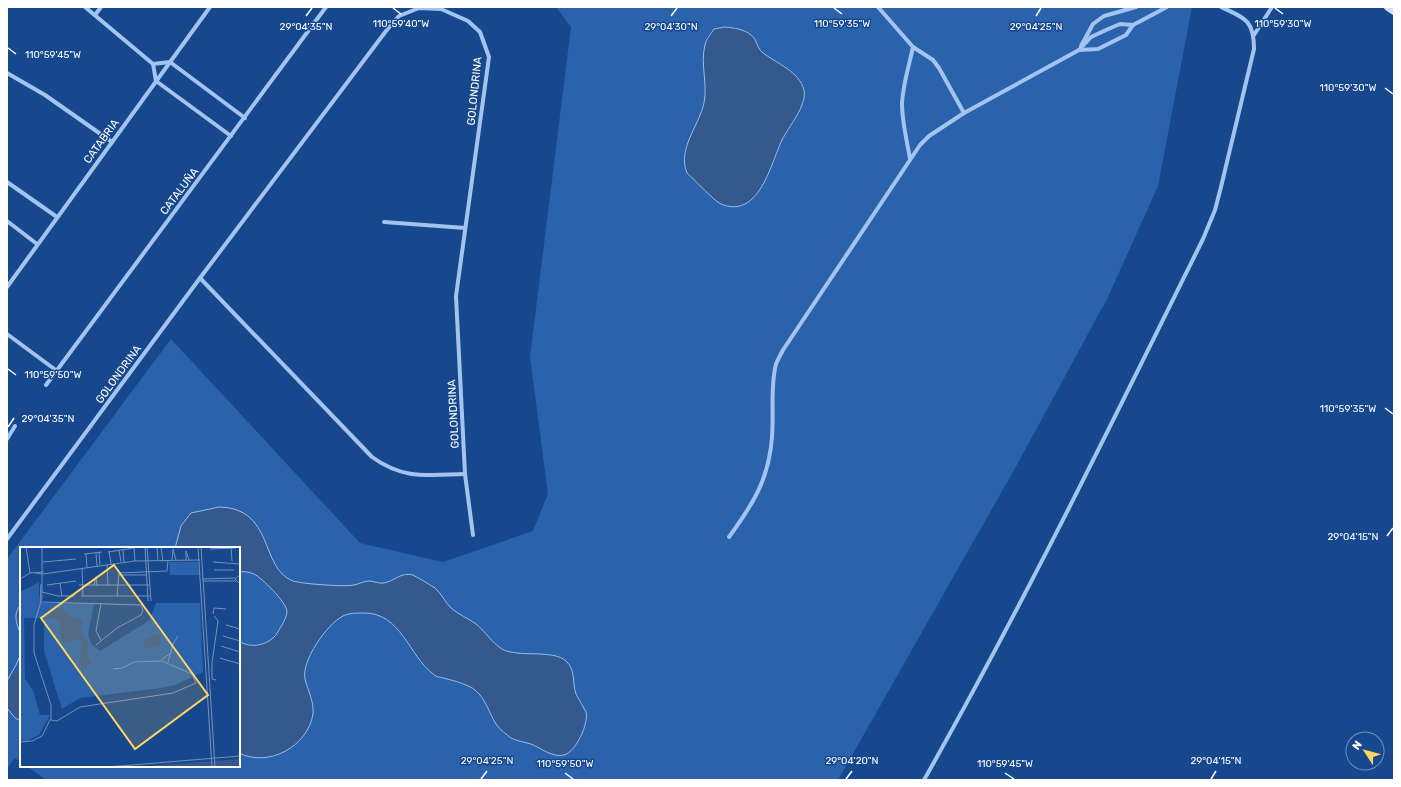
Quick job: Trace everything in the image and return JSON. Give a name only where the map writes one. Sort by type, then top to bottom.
[{"type":"main road","points":[[1388,7],[1394,11]]},
{"type":"street","points":[[85,7],[153,64],[156,81],[231,136]]},
{"type":"street","points":[[95,15],[101,7]]},
{"type":"street","name":"CATABRIA","points":[[7,287],[210,7]]},
{"type":"street","name":"CATALUÑA","points":[[46,385],[326,7]]},
{"type":"street","points":[[878,7],[913,47],[925,54],[939,68],[964,113]]},
{"type":"street","points":[[1079,50],[1093,24],[1104,16],[1136,7]]},
{"type":"street","points":[[1079,50],[1098,49],[1126,35],[1133,25],[1167,7]]},
{"type":"street","points":[[924,780],[967,704],[1088,473],[1203,239],[1215,210],[1254,49],[1254,35],[1249,23],[1236,14],[1221,7]]},
{"type":"street","points":[[1254,35],[1272,7]]},
{"type":"street","name":"GOLONDRINA","points":[[7,539],[200,278],[386,31],[400,16],[419,8],[441,9],[468,21],[480,32],[489,57],[456,296],[465,474],[473,535]]},
{"type":"street","points":[[729,537],[748,511],[762,486],[768,465],[772,438],[774,376],[776,363],[783,350],[920,145],[929,136],[964,113],[1079,50],[1092,38],[1106,30],[1120,24],[1133,25]]},
{"type":"street","points":[[910,159],[902,103],[913,47]]},
{"type":"street","points":[[153,64],[170,62],[244,118]]},
{"type":"street","points":[[7,73],[45,95],[112,142]]},
{"type":"street","points":[[7,182],[57,217]]},
{"type":"street","points":[[7,221],[38,244]]},
{"type":"street","points":[[384,222],[465,228]]},
{"type":"street","points":[[200,278],[372,457],[383,464],[412,475],[465,474]]},
{"type":"street","points":[[7,334],[57,371]]},
{"type":"street","points":[[7,439],[15,426]]},
{"type":"shaded area","points":[[556,7],[1192,7],[1158,186],[1108,297],[1018,463],[838,780],[46,780],[28,767],[240,767],[240,547],[20,547],[20,761],[15,758],[7,768],[7,559],[171,339],[360,543],[443,562],[533,531],[548,494],[530,357],[571,27]]},
{"type":"shaded area","points":[[725,27],[742,30],[751,35],[755,39],[760,50],[787,68],[801,83],[804,90],[803,103],[782,140],[762,187],[754,197],[745,204],[734,207],[721,204],[714,199],[687,173],[685,164],[687,146],[704,103],[705,89],[703,59],[707,39],[714,29]]},
{"type":"shaded area","points":[[219,507],[237,510],[249,517],[258,527],[275,564],[282,574],[293,581],[349,586],[367,581],[384,583],[408,574],[413,575],[435,588],[451,608],[476,624],[495,644],[502,649],[509,652],[544,654],[560,657],[566,661],[573,672],[576,694],[586,712],[586,723],[584,730],[577,743],[569,753],[560,756],[551,754],[531,744],[511,738],[498,726],[485,702],[475,690],[462,683],[435,675],[417,657],[396,627],[387,620],[376,615],[358,613],[345,615],[337,620],[323,635],[311,653],[305,671],[305,679],[312,700],[313,714],[310,725],[304,736],[285,751],[274,756],[263,758],[251,757],[240,753],[240,642],[247,645],[256,645],[269,641],[276,635],[282,625],[287,611],[283,602],[258,576],[249,572],[240,572],[240,547],[175,547],[181,526],[191,513]]},
{"type":"shaded area","points":[[20,605],[20,633],[16,616]]},
{"type":"shaded area","points":[[20,656],[20,720],[15,718],[7,708],[7,681]]}]
